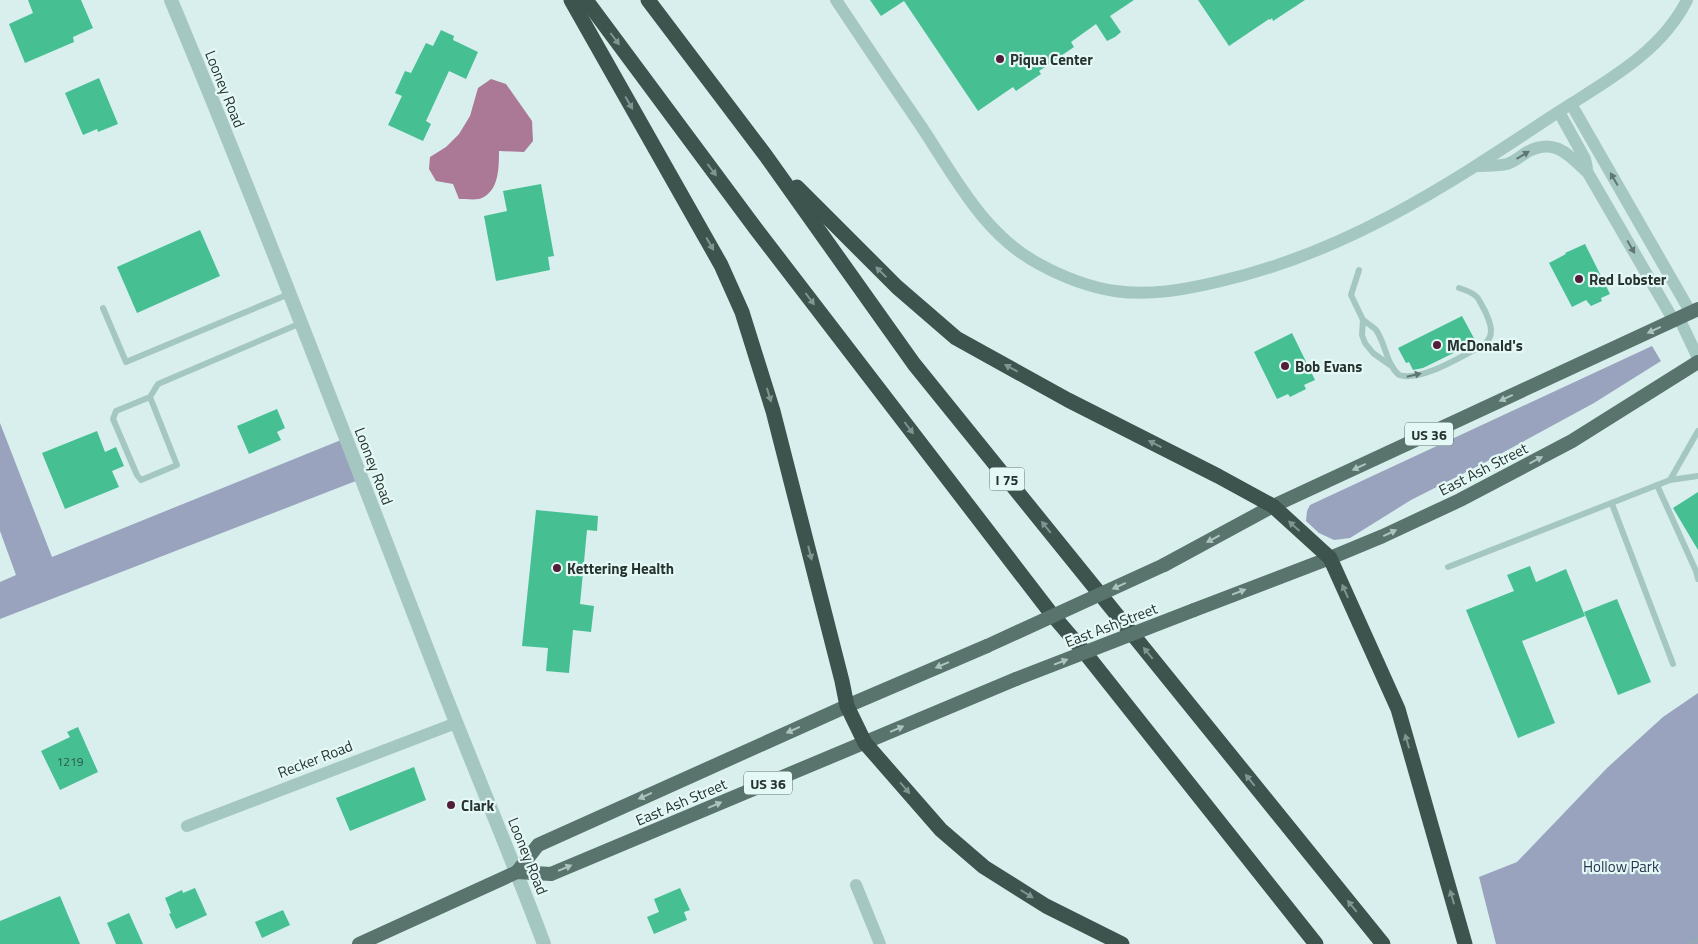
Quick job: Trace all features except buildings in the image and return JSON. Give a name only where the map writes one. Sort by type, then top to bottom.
[{"type":"highway","points":[[570,0],[721,265],[742,312],[774,411],[847,706],[865,743],[941,830],[984,868],[1046,906],[1122,944]]},
{"type":"highway","points":[[586,0],[756,229],[1044,605],[1092,661],[1316,944]]},
{"type":"highway","name":"I 75","points":[[648,0],[766,156],[914,364],[1383,944]]},
{"type":"highway","points":[[766,156],[897,288],[956,338],[1068,400],[1273,506],[1330,558],[1398,709],[1465,944]]},
{"type":"main road","name":"East Ash Street","points":[[517,872],[538,844],[847,706],[987,646],[1164,565],[1273,506],[1685,315]]},
{"type":"main road","name":"East Ash Street","points":[[359,944],[517,872],[551,874],[1016,679],[1384,536],[1460,500],[1572,441],[1698,360]]},
{"type":"street","name":"Looney Road","points":[[171,0],[301,323],[544,944]]},
{"type":"street","points":[[836,0],[967,196],[987,222],[1012,246],[1036,262],[1073,280],[1097,288],[1134,293],[1176,290],[1241,276],[1287,263],[1337,243],[1383,221],[1477,166],[1646,53],[1671,26],[1687,0]]},
{"type":"street","points":[[1571,104],[1685,315]]},
{"type":"street","points":[[1558,112],[1585,159],[1588,172]]},
{"type":"street","points":[[1477,166],[1508,164],[1533,149],[1559,148],[1567,153],[1588,172],[1685,315]]},
{"type":"street","name":"East Ash Street","points":[[1685,315],[1698,360]]},
{"type":"street","name":"Recker Road","points":[[187,826],[456,723]]},
{"type":"street","points":[[856,885],[880,944]]},
{"type":"lane","points":[[1359,270],[1351,295],[1363,320],[1377,332],[1385,347],[1391,366]]},
{"type":"lane","points":[[1363,320],[1362,335],[1367,347],[1391,366],[1399,376],[1412,377],[1438,368],[1482,346],[1488,342],[1492,335],[1491,326],[1480,301],[1473,294],[1459,288]]},
{"type":"lane","points":[[103,308],[126,362],[289,294]]},
{"type":"lane","points":[[150,396],[177,466],[141,480],[137,475],[113,419],[116,411],[150,396],[158,384],[301,323]]},
{"type":"lane","points":[[1670,480],[1698,431]]},
{"type":"lane","points":[[1448,567],[1670,480],[1698,476]]},
{"type":"lane","points":[[1657,485],[1698,579]]},
{"type":"lane","points":[[1612,504],[1673,664]]},
{"type":"path","points":[[1692,944],[1698,938]]},
{"type":"green space","points":[[1652,346],[1661,361],[1594,403],[1411,500],[1350,538],[1334,540],[1319,533],[1306,521],[1310,505]]},
{"type":"green space","points":[[0,423],[52,557],[346,438],[361,479],[0,619],[0,582],[16,575],[0,531]]},
{"type":"green space","name":"Hollow Park","points":[[1698,693],[1698,944],[1496,944],[1479,877],[1517,862],[1607,768],[1663,717]]},
{"type":"shaded area","points":[[491,79],[506,84],[532,121],[533,141],[524,152],[499,151],[499,165],[494,186],[486,196],[479,199],[459,199],[453,184],[436,181],[429,169],[430,157],[446,147],[459,134],[470,116],[478,88]]},
{"type":"place","name":"Piqua Center","points":[[1000,59]]},
{"type":"place","name":"Red Lobster","points":[[1579,279]]},
{"type":"place","name":"McDonald's","points":[[1437,345]]},
{"type":"place","name":"Bob Evans","points":[[1285,366]]},
{"type":"place","name":"Kettering Health","points":[[557,568]]},
{"type":"place","name":"Clark","points":[[451,805]]}]
